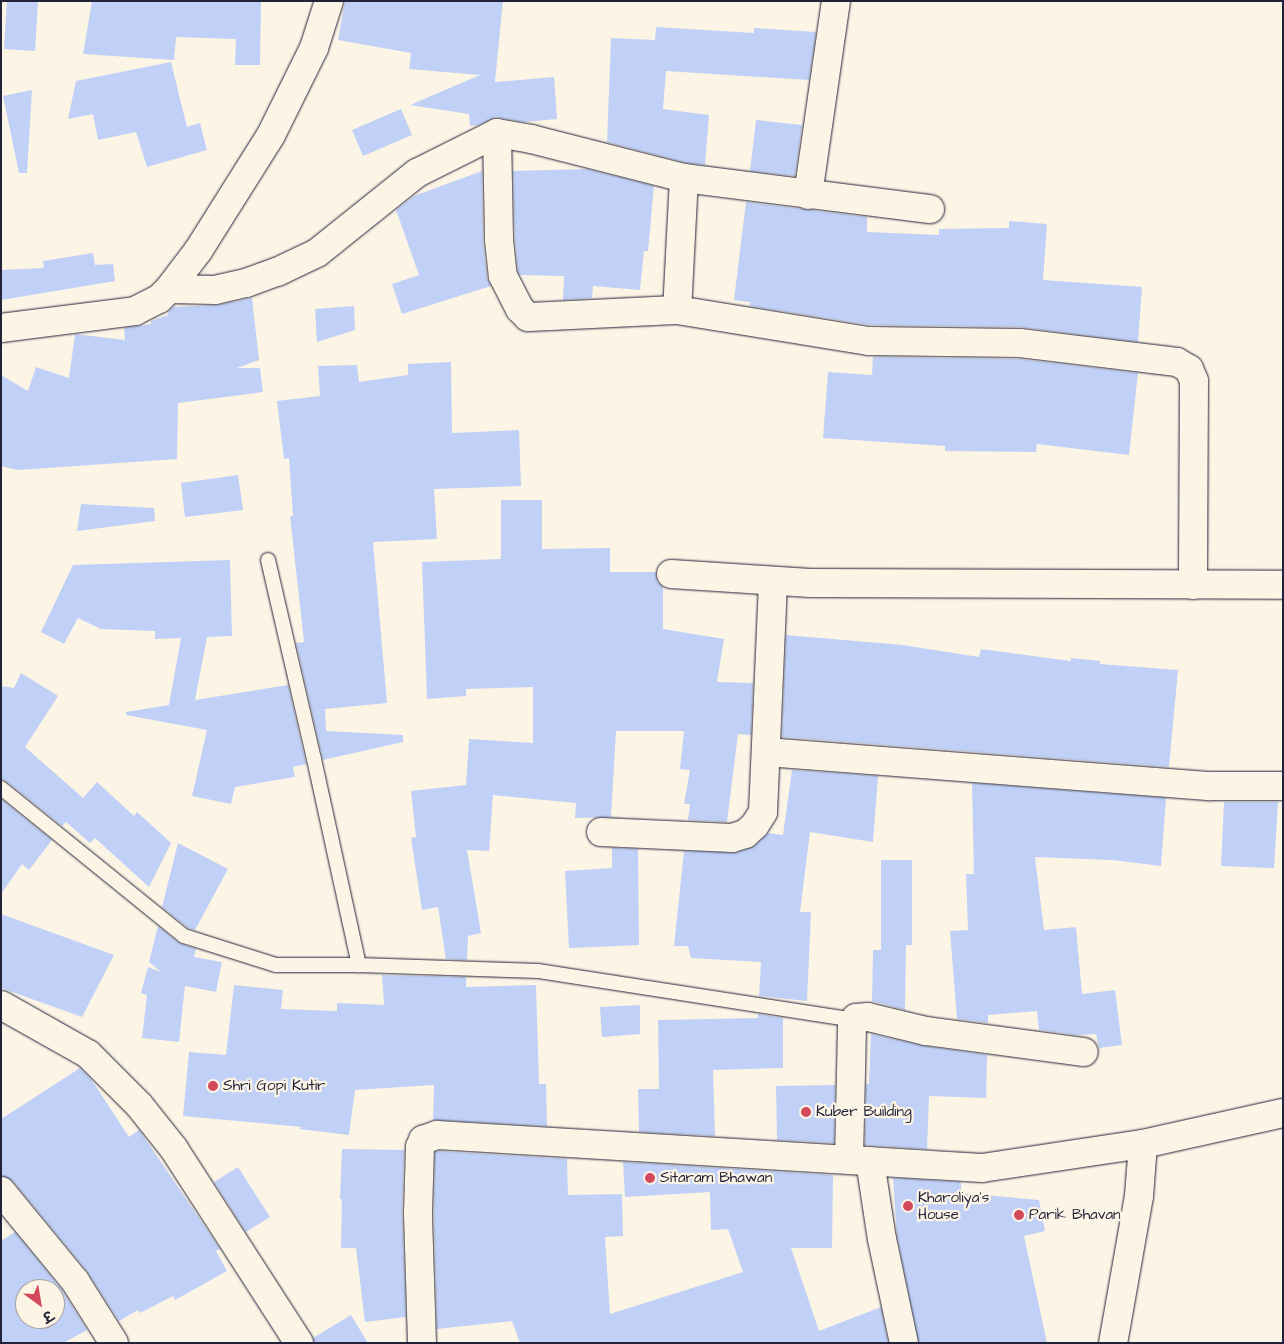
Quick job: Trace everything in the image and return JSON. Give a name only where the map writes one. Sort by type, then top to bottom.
[{"type":"street","points":[[1,328],[135,311],[159,299],[169,289],[198,250],[271,135],[314,48],[330,1]]},
{"type":"street","points":[[808,195],[836,1]]},
{"type":"street","points":[[169,289],[215,290],[246,283],[277,272],[317,253],[417,173],[498,133],[531,139],[684,178],[808,195],[930,208]]},
{"type":"street","points":[[498,133],[499,240],[503,276],[520,309],[528,317],[677,310],[869,340],[1020,343],[1177,362],[1188,369],[1194,382],[1193,585]]},
{"type":"street","points":[[677,310],[684,178]]},
{"type":"street","points":[[671,574],[773,581],[1283,585]]},
{"type":"street","points":[[601,832],[732,838],[744,834],[755,825],[763,812],[773,581]]},
{"type":"street","points":[[766,752],[1211,786],[1283,786]]},
{"type":"street","points":[[1,1005],[88,1054],[140,1105],[174,1149],[299,1343]]},
{"type":"street","points":[[904,1343],[882,1239],[860,1160],[854,1020],[859,1016],[868,1017],[926,1031],[1084,1052]]},
{"type":"street","points":[[422,1343],[418,1213],[420,1147],[423,1140],[427,1138],[454,1136],[982,1168],[1143,1144],[1283,1113]]},
{"type":"street","points":[[1113,1343],[1140,1196],[1143,1144]]},
{"type":"street","points":[[1,1191],[75,1281],[114,1343]]},
{"type":"lane","points":[[268,560],[314,759],[358,965]]},
{"type":"lane","points":[[1,788],[184,936],[276,965],[358,965],[538,971],[854,1020]]},
{"type":"building","points":[[7,1],[38,1],[35,51],[4,49]]},
{"type":"building","points":[[92,1],[261,1],[260,65],[235,65],[236,39],[176,37],[174,60],[83,54]]},
{"type":"building","points":[[345,1],[503,1],[495,82],[554,77],[557,119],[523,122],[496,117],[478,125],[470,126],[469,114],[410,105],[480,75],[409,69],[411,53],[338,40]]},
{"type":"building","points":[[656,27],[754,33],[754,28],[816,32],[809,80],[666,71],[663,109],[709,115],[705,165],[687,163],[607,142],[611,38],[655,40]]},
{"type":"building","points":[[171,62],[187,127],[200,123],[207,150],[147,167],[136,132],[98,140],[93,114],[68,119],[76,81]]},
{"type":"building","points":[[32,90],[27,173],[19,173],[3,96]]},
{"type":"building","points":[[401,109],[412,135],[363,156],[352,130]]},
{"type":"building","points":[[756,120],[802,125],[795,176],[750,171]]},
{"type":"building","points":[[587,169],[654,186],[648,251],[644,251],[640,290],[593,286],[592,298],[563,300],[564,276],[520,275],[518,271],[513,171]]},
{"type":"building","points":[[482,171],[483,242],[487,278],[491,286],[402,314],[392,284],[419,275],[396,210],[414,196]]},
{"type":"building","points":[[746,202],[867,217],[867,232],[939,235],[939,229],[1009,228],[1009,221],[1047,224],[1043,280],[1142,287],[1138,342],[1020,327],[870,325],[750,306],[750,302],[734,300]]},
{"type":"building","points":[[93,253],[95,265],[113,264],[115,281],[1,300],[1,270],[44,268],[43,261]]},
{"type":"building","points":[[252,298],[259,360],[237,368],[260,368],[263,392],[178,403],[177,459],[18,470],[1,466],[1,375],[28,391],[36,367],[69,378],[75,334],[125,340],[124,328],[151,324],[151,321],[168,315],[168,312],[173,307],[218,305]]},
{"type":"building","points":[[354,306],[355,330],[317,342],[315,309]]},
{"type":"building","points":[[873,357],[1019,359],[1138,373],[1129,455],[1037,444],[1036,452],[945,451],[945,446],[823,438],[828,372],[872,375]]},
{"type":"building","points":[[451,362],[452,433],[519,430],[521,486],[434,489],[437,539],[373,542],[387,703],[325,709],[326,731],[403,735],[403,742],[323,760],[296,643],[304,642],[290,516],[293,516],[289,458],[284,459],[277,401],[320,396],[318,366],[357,365],[359,382],[408,375],[408,364]]},
{"type":"building","points":[[238,475],[243,510],[185,517],[181,483]]},
{"type":"building","points":[[501,500],[542,500],[542,549],[610,548],[610,572],[656,572],[657,581],[663,587],[663,629],[724,639],[717,682],[753,683],[751,735],[738,734],[727,822],[688,820],[690,804],[684,804],[690,770],[680,769],[684,731],[616,731],[611,817],[575,818],[576,803],[493,795],[489,851],[467,850],[481,933],[468,936],[467,960],[446,959],[438,907],[422,910],[411,838],[416,837],[411,791],[466,785],[469,739],[533,743],[533,687],[466,689],[466,696],[427,699],[422,562],[501,559]]},
{"type":"building","points":[[81,504],[154,508],[155,521],[77,531]]},
{"type":"building","points":[[230,560],[232,636],[207,637],[195,700],[288,685],[306,764],[293,767],[295,777],[235,787],[231,804],[192,796],[207,730],[126,715],[126,712],[169,705],[181,638],[155,639],[155,631],[101,629],[78,618],[64,644],[41,632],[73,565]]},
{"type":"building","points":[[786,635],[902,645],[979,657],[981,649],[1071,661],[1071,658],[1100,661],[1100,664],[1178,670],[1169,767],[782,737]]},
{"type":"building","points":[[21,673],[58,696],[25,747],[83,798],[97,782],[134,816],[137,812],[171,843],[149,887],[95,838],[90,843],[66,822],[62,826],[1,779],[1,686],[14,688]]},
{"type":"building","points":[[792,770],[878,776],[873,842],[810,832],[800,912],[811,912],[807,1001],[759,996],[761,962],[691,958],[688,946],[674,946],[684,851],[736,853],[755,846],[768,833],[783,835]]},
{"type":"building","points":[[972,783],[1166,798],[1161,866],[1112,860],[1035,857],[1044,930],[1076,927],[1082,994],[1115,990],[1122,1045],[1099,1048],[1096,1034],[1077,1035],[1039,1030],[1037,1011],[988,1015],[988,1023],[957,1019],[950,931],[968,930],[966,874],[974,874]]},
{"type":"building","points":[[1,799],[52,840],[29,870],[22,864],[1,894]]},
{"type":"building","points":[[1224,802],[1278,802],[1274,868],[1221,866]]},
{"type":"building","points":[[178,843],[228,869],[195,930],[188,928],[162,907]]},
{"type":"building","points":[[612,848],[638,849],[639,945],[569,948],[565,871],[612,868]]},
{"type":"building","points":[[881,860],[912,860],[912,945],[906,945],[905,1010],[872,1001],[873,950],[881,950]]},
{"type":"building","points":[[1,914],[114,955],[82,1017],[1,988]]},
{"type":"building","points":[[158,926],[179,943],[196,949],[194,957],[222,962],[216,992],[185,986],[179,1042],[142,1038],[147,995],[141,993],[148,967],[161,972],[149,962]]},
{"type":"building","points":[[382,975],[466,977],[466,987],[536,985],[539,1084],[546,1084],[547,1126],[433,1120],[434,1085],[355,1090],[349,1135],[299,1129],[302,1127],[183,1116],[189,1052],[226,1055],[234,985],[283,990],[281,1009],[337,1011],[337,1003],[384,1005]]},
{"type":"building","points":[[640,1005],[640,1034],[602,1037],[600,1007]]},
{"type":"building","points":[[758,1014],[783,1018],[783,1068],[713,1070],[715,1136],[639,1132],[638,1089],[659,1089],[658,1020],[758,1018]]},
{"type":"building","points":[[871,1034],[924,1046],[987,1055],[986,1098],[929,1096],[927,1149],[865,1145],[866,1084],[869,1084]]},
{"type":"building","points":[[80,1068],[91,1079],[129,1137],[139,1130],[142,1134],[220,1249],[216,1251],[227,1271],[175,1300],[173,1296],[140,1313],[138,1310],[119,1321],[87,1271],[13,1181],[1,1176],[1,1119]]},
{"type":"building","name":"Kuber Building","points":[[835,1085],[834,1143],[777,1140],[776,1086]]},
{"type":"building","points":[[342,1149],[404,1150],[402,1213],[406,1317],[365,1322],[356,1248],[341,1248]]},
{"type":"building","points":[[435,1152],[567,1159],[568,1195],[622,1194],[623,1236],[605,1237],[610,1314],[743,1272],[728,1229],[711,1230],[710,1192],[625,1197],[623,1162],[833,1175],[832,1248],[791,1248],[819,1331],[881,1307],[888,1343],[520,1343],[512,1321],[437,1329],[434,1213]]},
{"type":"building","points":[[238,1167],[270,1217],[246,1232],[214,1182]]},
{"type":"building","points":[[893,1178],[961,1182],[961,1193],[1039,1200],[1045,1231],[1024,1236],[1047,1343],[919,1343],[897,1236]]},
{"type":"building","points":[[15,1232],[53,1279],[15,1279],[15,1329],[65,1329],[65,1295],[87,1330],[63,1343],[1,1343],[1,1241]]},
{"type":"building","points":[[351,1315],[368,1343],[315,1343],[313,1338]]},
{"type":"place","name":"Shri Gopi Kutir","points":[[213,1086]]},
{"type":"place","name":"Kuber Building","points":[[806,1112]]},
{"type":"place","name":"Sitaram Bhawan","points":[[650,1178]]},
{"type":"place","name":"Kharoliya's House","points":[[908,1206]]},
{"type":"place","name":"Parik Bhavan","points":[[1019,1215]]}]
